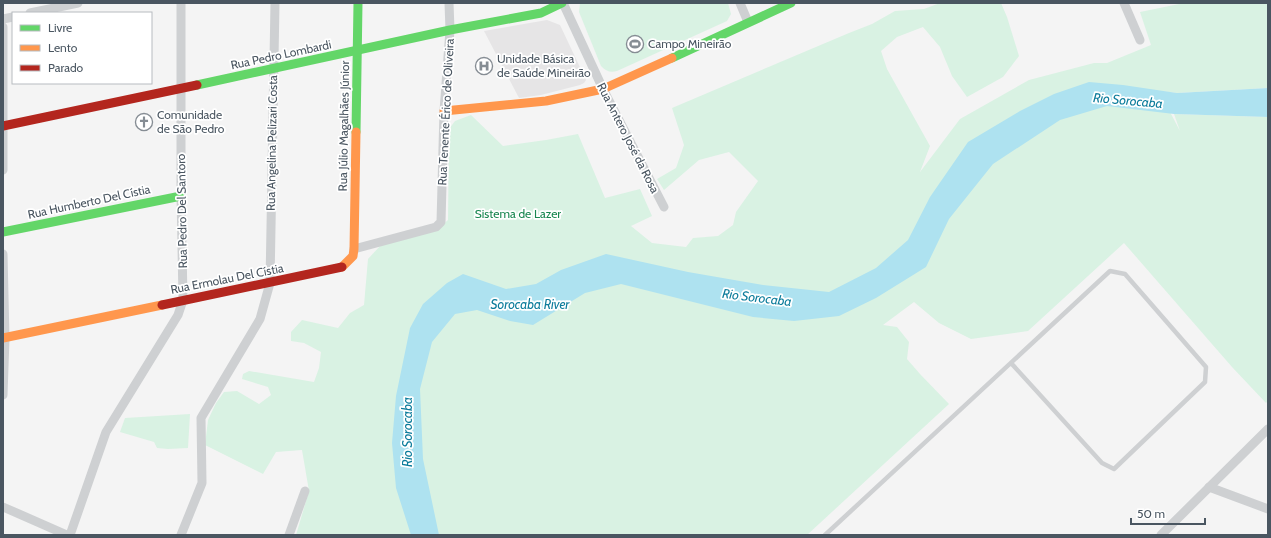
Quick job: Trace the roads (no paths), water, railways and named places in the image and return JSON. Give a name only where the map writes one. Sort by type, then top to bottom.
[{"type":"street","points":[[35,12],[78,3]]},
{"type":"street","name":"Rua Pedro Del Santoro","points":[[69,535],[106,432],[178,315],[183,300],[181,196],[181,3]]},
{"type":"street","name":"Rua Angelina Pelizari Costa","points":[[181,535],[202,483],[201,418],[260,319],[270,283],[275,3]]},
{"type":"street","name":"Rua Júlio Magalhães Júnior","points":[[354,249],[358,3]]},
{"type":"street","name":"Rua Tenente Érico de Oliveira","points":[[354,249],[436,227],[442,222],[444,111],[450,30],[449,3]]},
{"type":"street","points":[[541,3],[541,13]]},
{"type":"street","name":"Rua Pedro Lombardi","points":[[3,126],[450,30],[541,13],[563,3]]},
{"type":"street","name":"Rua Antero José da Rosa","points":[[563,3],[602,89],[664,207]]},
{"type":"street","points":[[740,3],[748,22]]},
{"type":"street","points":[[444,111],[546,101],[602,89],[791,3]]},
{"type":"street","points":[[1124,3],[1140,40]]},
{"type":"street","points":[[3,27],[3,170]]},
{"type":"street","name":"Rua Humberto Del Cístia","points":[[3,232],[181,196]]},
{"type":"street","name":"Rua Ermolau Del Cístia","points":[[4,338],[342,268],[353,256],[354,249]]},
{"type":"street","points":[[3,254],[3,395]]},
{"type":"street","points":[[1161,535],[1268,429]]},
{"type":"street","points":[[1209,487],[1268,508]]},
{"type":"street","points":[[289,535],[304,491]]},
{"type":"street","points":[[3,507],[69,535]]},
{"type":"lane","points":[[825,535],[1110,271],[1125,274],[1206,367],[1205,382],[1114,469],[1102,463],[1011,363]]},
{"type":"water","name":"Sorocaba River","points":[[1089,82],[1123,85],[1177,93],[1268,88],[1268,117],[1174,114],[1107,106],[1060,120],[993,164],[949,219],[926,267],[876,298],[839,316],[794,321],[753,317],[621,284],[585,293],[533,325],[510,321],[477,310],[455,314],[432,342],[420,389],[423,459],[439,535],[411,535],[396,488],[392,443],[396,396],[410,328],[423,304],[447,283],[463,274],[506,289],[536,284],[561,270],[606,254],[688,272],[763,285],[829,292],[876,268],[908,240],[930,197],[968,142],[1020,111],[1054,94]]},
{"type":"place","name":"Campo Mineirão","points":[[635,44]]},
{"type":"place","name":"Unidade Básica de Saúde Mineirão","points":[[484,66]]},
{"type":"place","name":"Comunidade de São Pedro","points":[[144,122]]},
{"type":"water label","name":"Rio Sorocaba","points":[[1128,100]]},
{"type":"water label","name":"Rio Sorocaba","points":[[757,297]]},
{"type":"water label","name":"Rio Sorocaba","points":[[407,432]]},
{"type":"park label","name":"Sistema de Lazer","points":[[518,214]]}]
